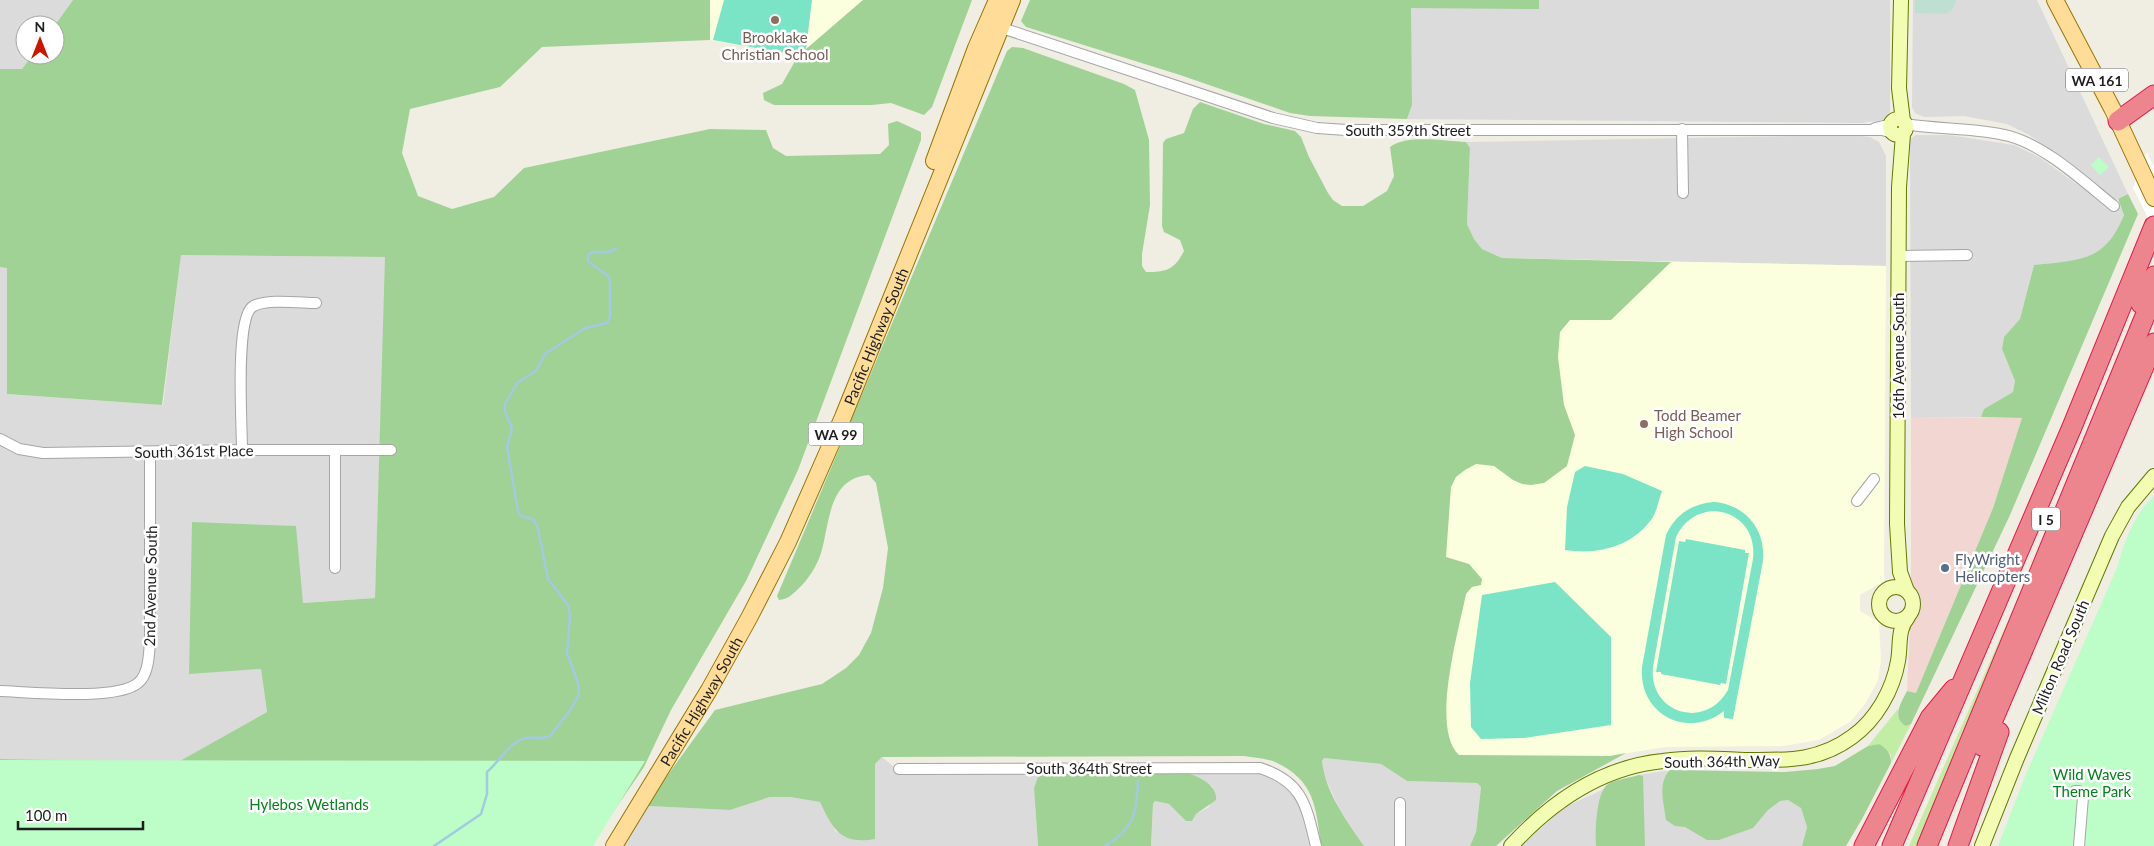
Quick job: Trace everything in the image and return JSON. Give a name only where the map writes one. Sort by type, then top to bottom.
[{"type":"highway","points":[[2118,121],[2154,95]]},
{"type":"highway","name":"I 5","points":[[1892,846],[2075,418],[2154,226]]},
{"type":"highway","name":"I 5","points":[[1930,759],[1977,675],[2154,276]]},
{"type":"highway","name":"I 5","points":[[1927,846],[2154,294]]},
{"type":"highway","name":"I 5","points":[[1939,846],[2154,343]]},
{"type":"highway","points":[[1958,846],[2054,577]]},
{"type":"highway","points":[[1864,846],[1930,718],[1966,675]]},
{"type":"main road","name":"Pacific Highway South","points":[[614,846],[714,682],[788,542],[843,418],[994,25],[997,0]]},
{"type":"main road","name":"Pacific Highway South","points":[[603,846],[712,666],[777,543],[814,463],[854,366],[976,48],[1012,0]]},
{"type":"main road","name":"WA 161","points":[[2056,0],[2118,121],[2135,161],[2154,198]]},
{"type":"street","name":"16th Avenue South","points":[[1901,0],[1897,524],[1900,572],[1907,591]]},
{"type":"street","name":"South 359th Street","points":[[994,25],[1071,49],[1273,118],[1317,128],[1346,130],[1682,128],[1844,130],[1877,127],[1937,127],[1992,133],[2011,137],[2028,144],[2057,162],[2114,206]]},
{"type":"street","points":[[1682,128],[1683,193]]},
{"type":"street","points":[[1899,256],[1967,255]]},
{"type":"street","points":[[242,450],[241,338],[246,317],[252,307],[261,303],[316,302]]},
{"type":"street","name":"South 361st Place","points":[[0,439],[19,449],[43,453],[391,450]]},
{"type":"street","points":[[335,450],[335,568]]},
{"type":"street","name":"2nd Avenue South","points":[[0,691],[105,693],[120,691],[138,683],[147,665],[151,606],[150,452]]},
{"type":"street","name":"Milton Road South","points":[[1982,846],[2017,758],[2112,536],[2128,507],[2154,476]]},
{"type":"street","points":[[1857,501],[1874,479]]},
{"type":"street","name":"16th Avenue South","points":[[1886,591],[1892,572],[1897,524]]},
{"type":"street","points":[[1898,587],[1907,591],[1914,604],[1908,618],[1896,622],[1884,618],[1878,602],[1886,591],[1898,587]]},
{"type":"street","name":"South 364th Way","points":[[1884,618],[1889,627],[1892,641],[1893,680]]},
{"type":"street","name":"South 364th Way","points":[[1511,846],[1556,803],[1607,774],[1623,768],[1681,759],[1803,759],[1831,751],[1853,737],[1868,722],[1888,694],[1898,661],[1900,632],[1908,618]]},
{"type":"street","name":"South 364th Street","points":[[899,769],[1260,768],[1278,774],[1291,783],[1298,792],[1306,809],[1316,846]]},
{"type":"street","points":[[2075,790],[2079,791],[2082,798],[2079,846]]},
{"type":"street","points":[[1400,803],[1400,846]]},
{"type":"shaded area","points":[[0,0],[73,0],[62,15],[15,15],[15,65],[26,65],[23,69],[0,69]]},
{"type":"shaded area","name":"Brooklake Christian School","points":[[710,0],[863,0],[798,56],[710,40]]},
{"type":"shaded area","points":[[1400,0],[1890,0],[1890,111],[1888,117],[1884,120],[1862,123],[1407,119],[1412,105],[1410,8]]},
{"type":"shaded area","points":[[1913,0],[2037,0],[2128,194],[2116,200],[2064,158],[2029,135],[2007,124],[1964,116],[1924,117],[1915,113],[1912,107]]},
{"type":"shaded area","points":[[1915,0],[1956,0],[1953,9],[1946,14],[1915,13]]},
{"type":"shaded area","points":[[1851,135],[1870,137],[1879,142],[1886,156],[1886,266],[1502,258],[1482,249],[1474,239],[1467,224],[1470,148],[1466,142]]},
{"type":"shaded area","points":[[1916,135],[1949,135],[2014,145],[2039,157],[2113,210],[2121,207],[2124,215],[2118,229],[2105,248],[2080,260],[2034,265],[2020,320],[2004,337],[2002,349],[2015,381],[2013,392],[1984,409],[1981,417],[1911,417],[1910,139]]},
{"type":"shaded area","points":[[181,255],[386,257],[375,598],[302,603],[189,673],[261,669],[267,712],[178,762],[0,759],[0,267],[7,267],[7,394],[163,405]]},
{"type":"shaded area","name":"Todd Beamer High School","points":[[1406,256],[1886,266],[1884,581],[1860,595],[1860,611],[1879,622],[1881,660],[1878,680],[1865,704],[1851,721],[1819,740],[1783,746],[1665,747],[1610,756],[1399,754]]},
{"type":"shaded area","points":[[1911,417],[2022,418],[1993,508],[1916,693],[1907,691],[1910,626],[1918,616],[1921,605],[1918,592],[1911,583]]},
{"type":"shaded area","points":[[882,757],[901,773],[1047,772],[1034,788],[1038,846],[624,846],[648,806],[730,810],[770,797],[790,797],[820,802],[836,832],[875,839],[875,764]]},
{"type":"shaded area","points":[[1324,758],[1381,764],[1407,781],[1477,783],[1481,787],[1476,832],[1470,846],[1364,846],[1340,810],[1323,773],[1322,761]]},
{"type":"shaded area","points":[[1670,770],[1785,772],[1807,827],[1802,846],[1521,846],[1565,807],[1602,790],[1609,784],[1639,775]]},
{"type":"shaded area","points":[[1246,772],[1271,776],[1283,782],[1300,806],[1310,846],[1151,846],[1153,804],[1155,801],[1169,804],[1192,821],[1196,814],[1209,807],[1213,787],[1190,773]]},
{"type":"green space","points":[[73,0],[710,0],[710,40],[542,47],[500,87],[410,109],[402,153],[418,196],[452,209],[494,197],[524,168],[710,129],[766,130],[773,148],[786,156],[880,154],[889,145],[888,124],[897,121],[921,132],[921,140],[798,470],[746,581],[671,710],[644,767],[590,846],[0,846],[0,759],[178,762],[267,712],[261,669],[189,674],[192,522],[296,526],[303,603],[375,598],[385,257],[181,255],[162,405],[7,394],[7,268],[0,267],[0,69],[22,69],[25,65],[65,65],[65,15],[62,15]]},
{"type":"green space","name":"Brooklake Christian School","points":[[724,0],[812,0],[806,49],[789,54],[713,40]]},
{"type":"green space","points":[[863,0],[972,0],[932,107],[924,115],[891,103],[872,105],[774,105],[764,100],[763,93],[782,84],[798,56]]},
{"type":"green space","points":[[1030,0],[1539,0],[1539,9],[1411,8],[1412,105],[1407,119],[1310,116],[1290,113],[1180,75],[1026,27],[1021,21]]},
{"type":"green space","points":[[1012,47],[1023,48],[1124,84],[1135,90],[1149,140],[1150,205],[1142,254],[1142,266],[1146,272],[1169,269],[1177,262],[1184,251],[1180,240],[1164,232],[1162,226],[1163,143],[1166,139],[1184,133],[1193,109],[1200,102],[1264,124],[1295,131],[1301,137],[1328,193],[1333,200],[1342,206],[1363,206],[1387,191],[1394,176],[1390,147],[1397,143],[1416,139],[1466,142],[1470,148],[1467,224],[1474,239],[1482,249],[1502,258],[1671,262],[1611,320],[1570,320],[1560,332],[1558,357],[1564,405],[1575,435],[1567,466],[1544,483],[1531,485],[1513,480],[1494,466],[1476,464],[1456,477],[1451,487],[1446,557],[1469,564],[1482,579],[1481,585],[1472,587],[1466,594],[1449,678],[1447,724],[1451,742],[1459,755],[1610,756],[1626,753],[1557,791],[1496,846],[1470,846],[1476,832],[1481,787],[1477,783],[1407,781],[1381,764],[1324,758],[1322,761],[1324,773],[1332,795],[1364,846],[1321,846],[1315,807],[1306,786],[1288,769],[1275,762],[1244,756],[882,757],[875,764],[875,839],[853,840],[846,837],[834,827],[820,802],[790,797],[770,797],[730,810],[648,806],[648,802],[715,710],[822,684],[846,668],[859,655],[871,633],[883,588],[888,548],[876,483],[869,475],[856,478],[845,484],[838,493],[829,516],[819,558],[809,577],[785,599],[779,600],[777,596],[1007,51]]},
{"type":"green space","points":[[2099,157],[2109,167],[2100,175],[2091,165]]},
{"type":"green space","points":[[2128,194],[2138,214],[2010,515],[1911,724],[1906,726],[1899,718],[1900,705],[1907,691],[1916,693],[1993,508],[2022,418],[1981,417],[1984,409],[2013,392],[2015,381],[2002,349],[2004,337],[2020,319],[2034,265],[2078,259],[2089,256],[2099,250],[2117,230],[2124,215],[2118,199]]},
{"type":"green space","points":[[1585,466],[1623,474],[1662,491],[1653,517],[1635,536],[1614,547],[1602,550],[1565,550],[1567,507],[1575,472]]},
{"type":"green space","name":"Wild Waves Theme Park","points":[[2154,496],[2154,846],[1998,846],[2026,774],[2117,568],[2135,520]]},
{"type":"green space","points":[[1713,502],[1735,508],[1751,520],[1761,539],[1763,561],[1733,719],[1724,718],[1724,711],[1710,719],[1695,723],[1681,722],[1668,718],[1656,709],[1648,698],[1643,684],[1642,667],[1666,535],[1679,516],[1691,508]],"holes":[[[1714,511],[1724,513],[1739,520],[1745,526],[1752,541],[1753,550],[1753,559],[1728,690],[1718,703],[1706,710],[1693,713],[1680,711],[1668,705],[1659,696],[1654,683],[1653,667],[1676,537],[1683,526],[1696,515]]]},
{"type":"green space","points":[[2046,534],[1921,846],[1909,846]]},
{"type":"green space","points":[[1686,539],[1745,550],[1745,553],[1749,553],[1726,684],[1721,683],[1720,685],[1656,672],[1679,541],[1685,542]]},
{"type":"green space","points":[[1555,582],[1611,637],[1611,725],[1524,738],[1481,739],[1471,727],[1470,683],[1482,595]]},
{"type":"green space","points":[[1898,709],[1898,716],[1906,726],[1911,724],[1891,763],[1891,755],[1879,744],[1868,746]]},
{"type":"green space","points":[[1879,744],[1888,752],[1891,763],[1846,846],[1802,846],[1807,827],[1801,808],[1788,800],[1780,801],[1768,810],[1753,828],[1719,840],[1707,840],[1685,827],[1675,826],[1666,820],[1662,787],[1670,770],[1785,772],[1818,769],[1835,766],[1868,746]]},
{"type":"green space","name":"Hylebos Wetlands","points":[[0,760],[645,761],[593,846],[0,846]]},
{"type":"green space","points":[[1166,771],[1187,773],[1204,780],[1212,787],[1216,800],[1196,814],[1192,821],[1186,821],[1169,804],[1155,801],[1153,804],[1151,846],[1038,846],[1034,788],[1038,777],[1047,772]]},
{"type":"green space","points":[[1639,775],[1643,776],[1645,846],[1596,846],[1597,813],[1604,788],[1612,782]]},
{"type":"pier","points":[[2147,153],[2154,167],[2154,230],[2133,188]]},
{"type":"waterway","points":[[434,846],[481,814],[487,794],[487,772],[507,749],[522,739],[550,736],[578,697],[578,683],[567,653],[570,615],[568,605],[548,579],[538,529],[534,520],[520,515],[518,511],[507,447],[512,428],[505,412],[505,404],[517,383],[536,371],[545,354],[585,328],[607,323],[610,316],[610,280],[608,276],[588,261],[588,255],[592,252],[608,252],[616,249]]},
{"type":"waterway","points":[[1105,846],[1123,833],[1132,819],[1135,811],[1138,781]]},
{"type":"place","name":"Brooklake Christian School","points":[[775,20]]},
{"type":"place","name":"Todd Beamer High School","points":[[1644,424]]},
{"type":"place","name":"FlyWright Helicopters","points":[[1945,568]]}]
